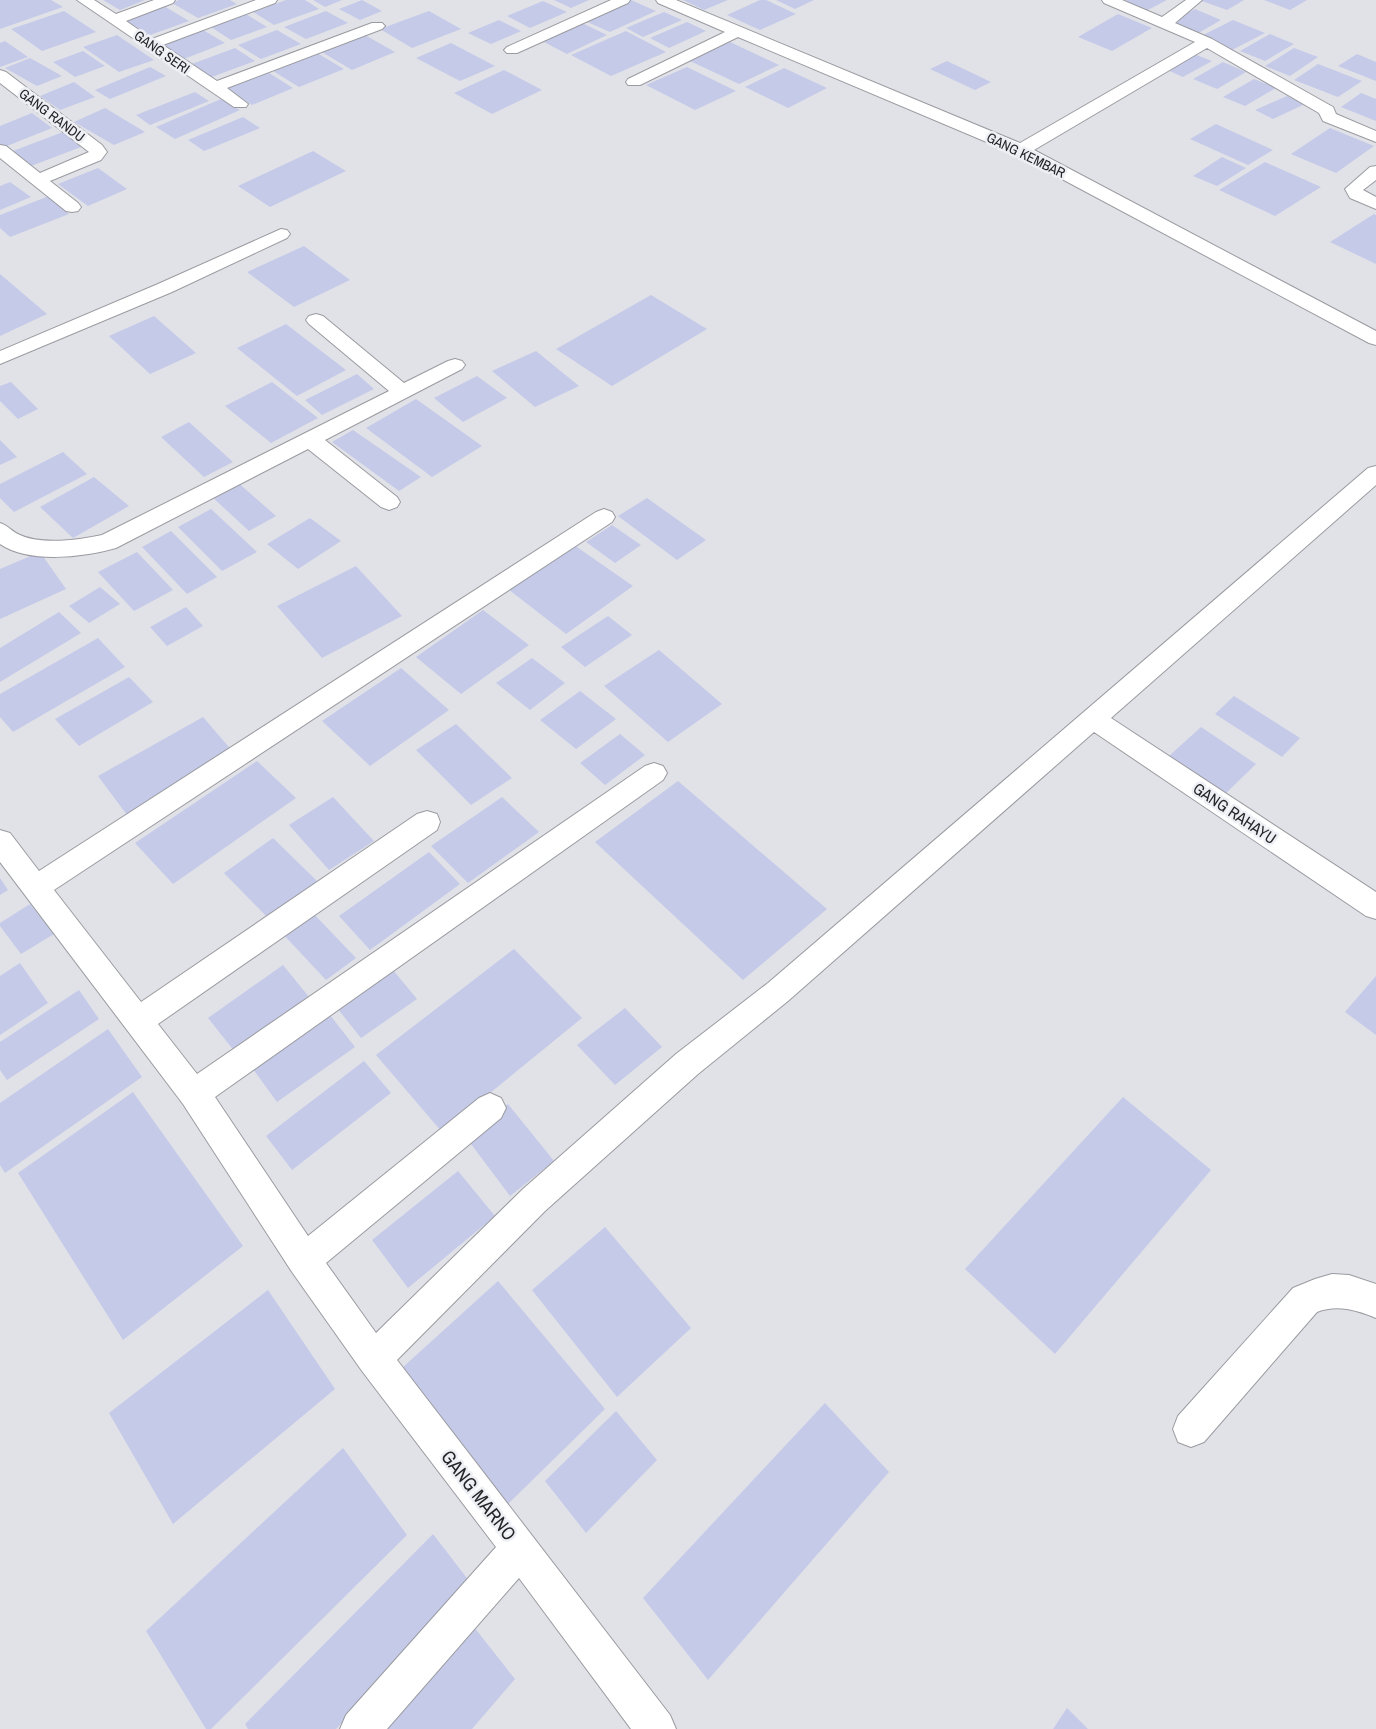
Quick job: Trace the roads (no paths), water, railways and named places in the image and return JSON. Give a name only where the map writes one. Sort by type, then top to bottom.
[{"type":"street","name":"GANG SERI","points":[[84,0],[240,104]]},
{"type":"street","points":[[115,20],[168,0]]},
{"type":"street","points":[[152,44],[270,0]]},
{"type":"street","points":[[512,50],[623,0]]},
{"type":"street","name":"GANG KEMBAR","points":[[663,0],[1022,150],[1376,339]]},
{"type":"street","points":[[1109,0],[1207,42],[1327,110],[1329,117],[1376,136]]},
{"type":"street","points":[[1163,24],[1195,0]]},
{"type":"street","points":[[216,87],[377,26]]},
{"type":"street","points":[[634,82],[739,31]]},
{"type":"street","points":[[1022,150],[1207,42]]},
{"type":"street","name":"GANG RANDU","points":[[0,75],[98,152],[95,156],[38,180]]},
{"type":"street","points":[[0,150],[72,207]]},
{"type":"street","points":[[1376,171],[1354,189],[1356,194],[1376,204]]},
{"type":"street","points":[[0,358],[165,288],[281,234]]},
{"type":"street","points":[[316,320],[403,392]]},
{"type":"street","points":[[0,531],[10,541],[49,549],[94,546],[108,542],[455,365]]},
{"type":"street","points":[[310,440],[388,502]]},
{"type":"street","points":[[374,1359],[534,1200],[687,1064],[778,992],[1376,473]]},
{"type":"street","points":[[37,887],[604,517]]},
{"type":"street","name":"GANG RAHAYU","points":[[1094,719],[1376,907]]},
{"type":"street","points":[[194,1094],[654,774]]},
{"type":"street","points":[[137,1022],[427,822]]},
{"type":"street","name":"GANG MARNO","points":[[0,841],[194,1094],[304,1260],[374,1359],[520,1548],[656,1729]]},
{"type":"street","points":[[304,1260],[490,1108]]},
{"type":"street","points":[[1191,1429],[1305,1300],[1318,1293],[1333,1290],[1351,1291],[1376,1301]]},
{"type":"street","points":[[360,1729],[520,1548]]}]
